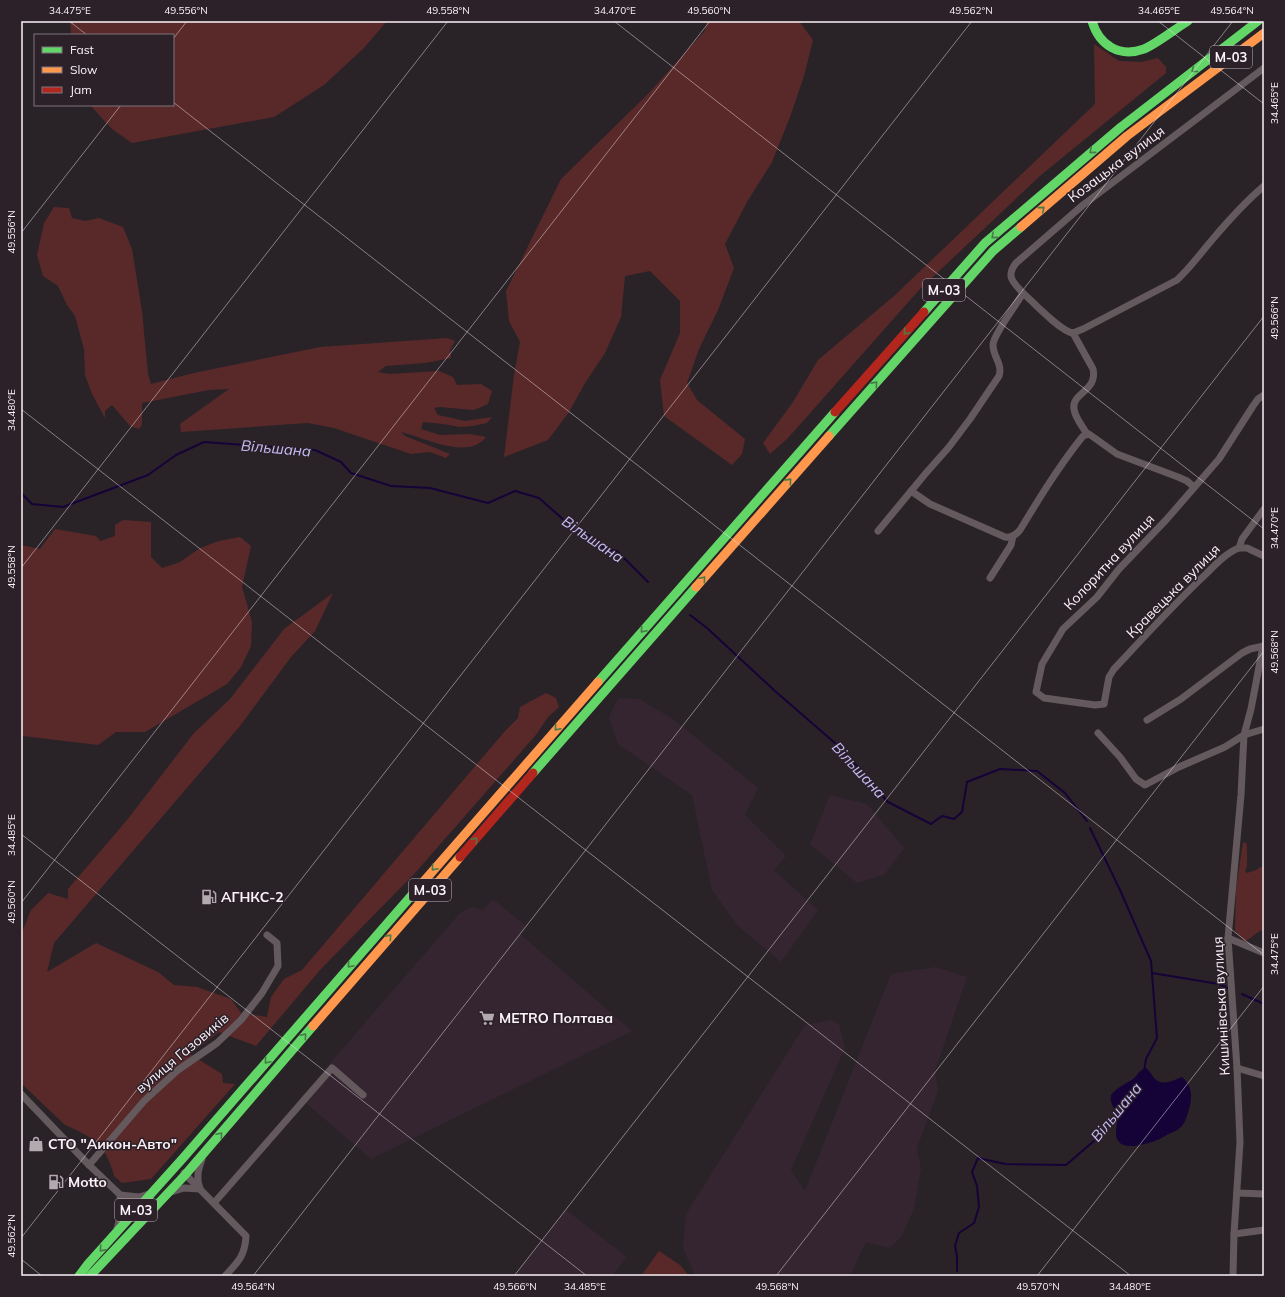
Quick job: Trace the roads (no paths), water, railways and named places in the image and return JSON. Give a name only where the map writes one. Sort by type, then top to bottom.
[{"type":"main road","points":[[1092,21],[1094,31],[1098,39],[1105,45],[1119,51],[1132,52],[1144,49],[1188,21]]},
{"type":"main road","name":"М-03","points":[[79,1276],[731,530],[985,243],[1121,127],[1258,21]]},
{"type":"main road","name":"М-03","points":[[90,1276],[185,1175],[381,947],[760,514],[993,251],[1127,136],[1264,33]]},
{"type":"street","name":"Козацька вулиця","points":[[1194,487],[1187,481],[1178,477],[1117,454],[1093,436],[1087,434],[1075,413],[1074,404],[1091,385],[1094,375],[1093,369],[1072,333],[1061,327],[1023,293],[1012,280],[1012,268],[1083,205],[1264,68]]},
{"type":"street","points":[[1072,333],[1083,329],[1177,280],[1243,206],[1264,186]]},
{"type":"street","points":[[878,531],[949,447],[999,376],[1000,368],[994,354],[993,342],[1023,293]]},
{"type":"street","name":"Колоритна вулиця","points":[[1105,694],[1104,704],[1095,705],[1044,698],[1036,692],[1042,664],[1063,630],[1097,597],[1119,569],[1166,520],[1219,459],[1253,406],[1258,399],[1264,395]]},
{"type":"street","points":[[990,578],[1011,545],[1013,536],[1020,530],[1046,486],[1068,455],[1083,436],[1087,434]]},
{"type":"street","points":[[911,491],[930,504],[1005,536],[1013,536]]},
{"type":"street","name":"Кравецька вулиця","points":[[1105,694],[1109,677],[1114,669],[1186,592],[1224,556],[1239,548],[1242,539],[1264,509]]},
{"type":"street","points":[[1239,548],[1247,548],[1264,556]]},
{"type":"street","points":[[1147,720],[1181,699],[1242,653],[1250,649],[1264,646]]},
{"type":"street","name":"Кишинівська вулиця","points":[[1233,1276],[1240,1142],[1237,1068],[1228,938],[1244,735],[1264,646]]},
{"type":"street","points":[[1098,733],[1136,779],[1146,785],[1179,767],[1225,747],[1244,735],[1264,730]]},
{"type":"street","name":"вулиця Газовиків","points":[[89,1165],[144,1101],[178,1070],[217,1042],[241,1020],[262,993],[278,966],[277,943],[267,935]]},
{"type":"street","points":[[1228,938],[1264,953]]},
{"type":"street","points":[[214,1203],[332,1068],[364,1095]]},
{"type":"street","points":[[1237,1068],[1264,1076]]},
{"type":"street","points":[[21,1094],[89,1165],[136,1210],[146,1210],[157,1205]]},
{"type":"street","points":[[200,1190],[198,1170],[206,1151]]},
{"type":"street","points":[[184,1157],[183,1168],[185,1175],[246,1236],[246,1248],[242,1257],[225,1276]]},
{"type":"street","points":[[167,1176],[175,1174],[185,1175]]},
{"type":"street","points":[[168,1193],[184,1188],[200,1190]]},
{"type":"street","points":[[120,1195],[139,1197],[152,1192]]},
{"type":"street","points":[[1237,1193],[1264,1194]]},
{"type":"street","points":[[116,1233],[121,1215],[120,1195]]},
{"type":"street","points":[[126,1238],[136,1210]]},
{"type":"street","points":[[1234,1234],[1264,1230]]},
{"type":"water","points":[[1146,1068],[1157,1081],[1168,1082],[1182,1077],[1186,1081],[1189,1085],[1191,1094],[1188,1113],[1181,1127],[1160,1139],[1133,1146],[1123,1145],[1119,1142],[1116,1136],[1117,1118],[1111,1101],[1111,1095]]},
{"type":"waterway","name":"Вільшана","points":[[21,493],[32,504],[63,507],[148,475],[176,455],[204,442],[315,450],[341,462],[351,473],[391,486],[430,488],[488,503],[515,491],[539,498],[574,529],[598,540],[604,549],[617,551],[648,582]]},
{"type":"waterway","name":"Вільшана","points":[[690,615],[707,628],[775,691],[843,750],[888,802],[931,824],[942,816],[954,819],[962,812],[967,782],[1000,769],[1037,771],[1065,793],[1087,821]]},
{"type":"waterway","name":"Вільшана","points":[[1090,828],[1120,890],[1151,961],[1157,1038],[1146,1059],[1144,1071]]},
{"type":"waterway","points":[[1152,973],[1219,984],[1230,989]]},
{"type":"waterway","points":[[1242,994],[1264,1004]]},
{"type":"waterway","name":"Вільшана","points":[[957,1271],[955,1246],[959,1233],[974,1223],[979,1207],[977,1186],[972,1172],[978,1158],[1005,1164],[1066,1165],[1101,1135],[1117,1114]]},
{"type":"place","name":"АГНКС-2","points":[[209,897]]},
{"type":"place","name":"METRO Полтава","points":[[487,1018]]},
{"type":"place","name":"СТО \"Аикон-Авто\"","points":[[36,1144]]},
{"type":"place","name":"Motto","points":[[56,1182]]}]
